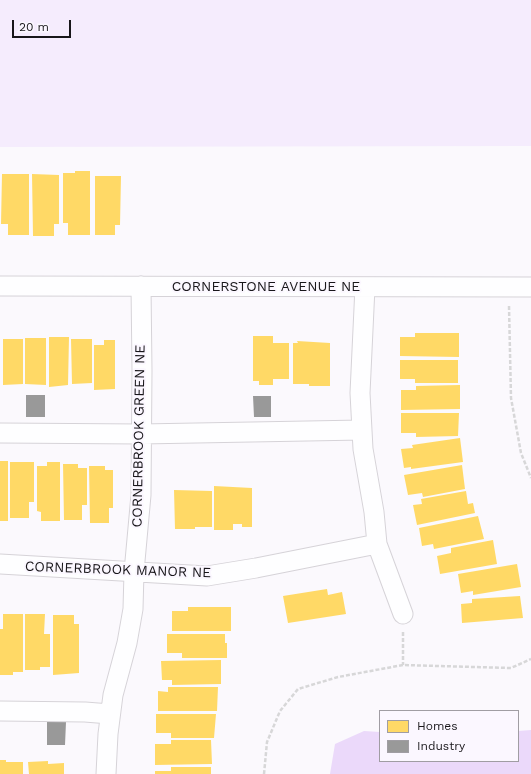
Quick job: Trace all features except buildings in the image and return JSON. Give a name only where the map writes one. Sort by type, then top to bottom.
[{"type":"street","name":"CORNERSTONE AVENUE NE","points":[[0,286],[531,287]]},
{"type":"street","name":"CORNERBROOK GREEN NE","points":[[106,774],[108,734],[113,695],[127,644],[133,609],[134,572],[141,495],[141,286]]},
{"type":"street","points":[[365,287],[360,394],[363,449],[374,512],[377,544],[403,614]]},
{"type":"street","points":[[0,433],[141,434],[362,430]]},
{"type":"street","name":"CORNERBROOK MANOR NE","points":[[0,564],[207,576],[256,568],[377,544]]},
{"type":"street","points":[[0,711],[85,712],[110,714]]},
{"type":"path","points":[[509,287],[511,398],[521,453],[531,478]]},
{"type":"path","points":[[403,614],[403,665]]},
{"type":"path","points":[[264,774],[267,742],[280,711],[298,689],[338,677],[403,665],[511,668],[531,659]]},
{"type":"shaded area","points":[[0,0],[531,0],[531,146],[0,147]]},
{"type":"shaded area","points":[[531,730],[531,774],[330,774],[335,744],[364,731],[379,732],[379,762],[519,762],[519,731]]}]
